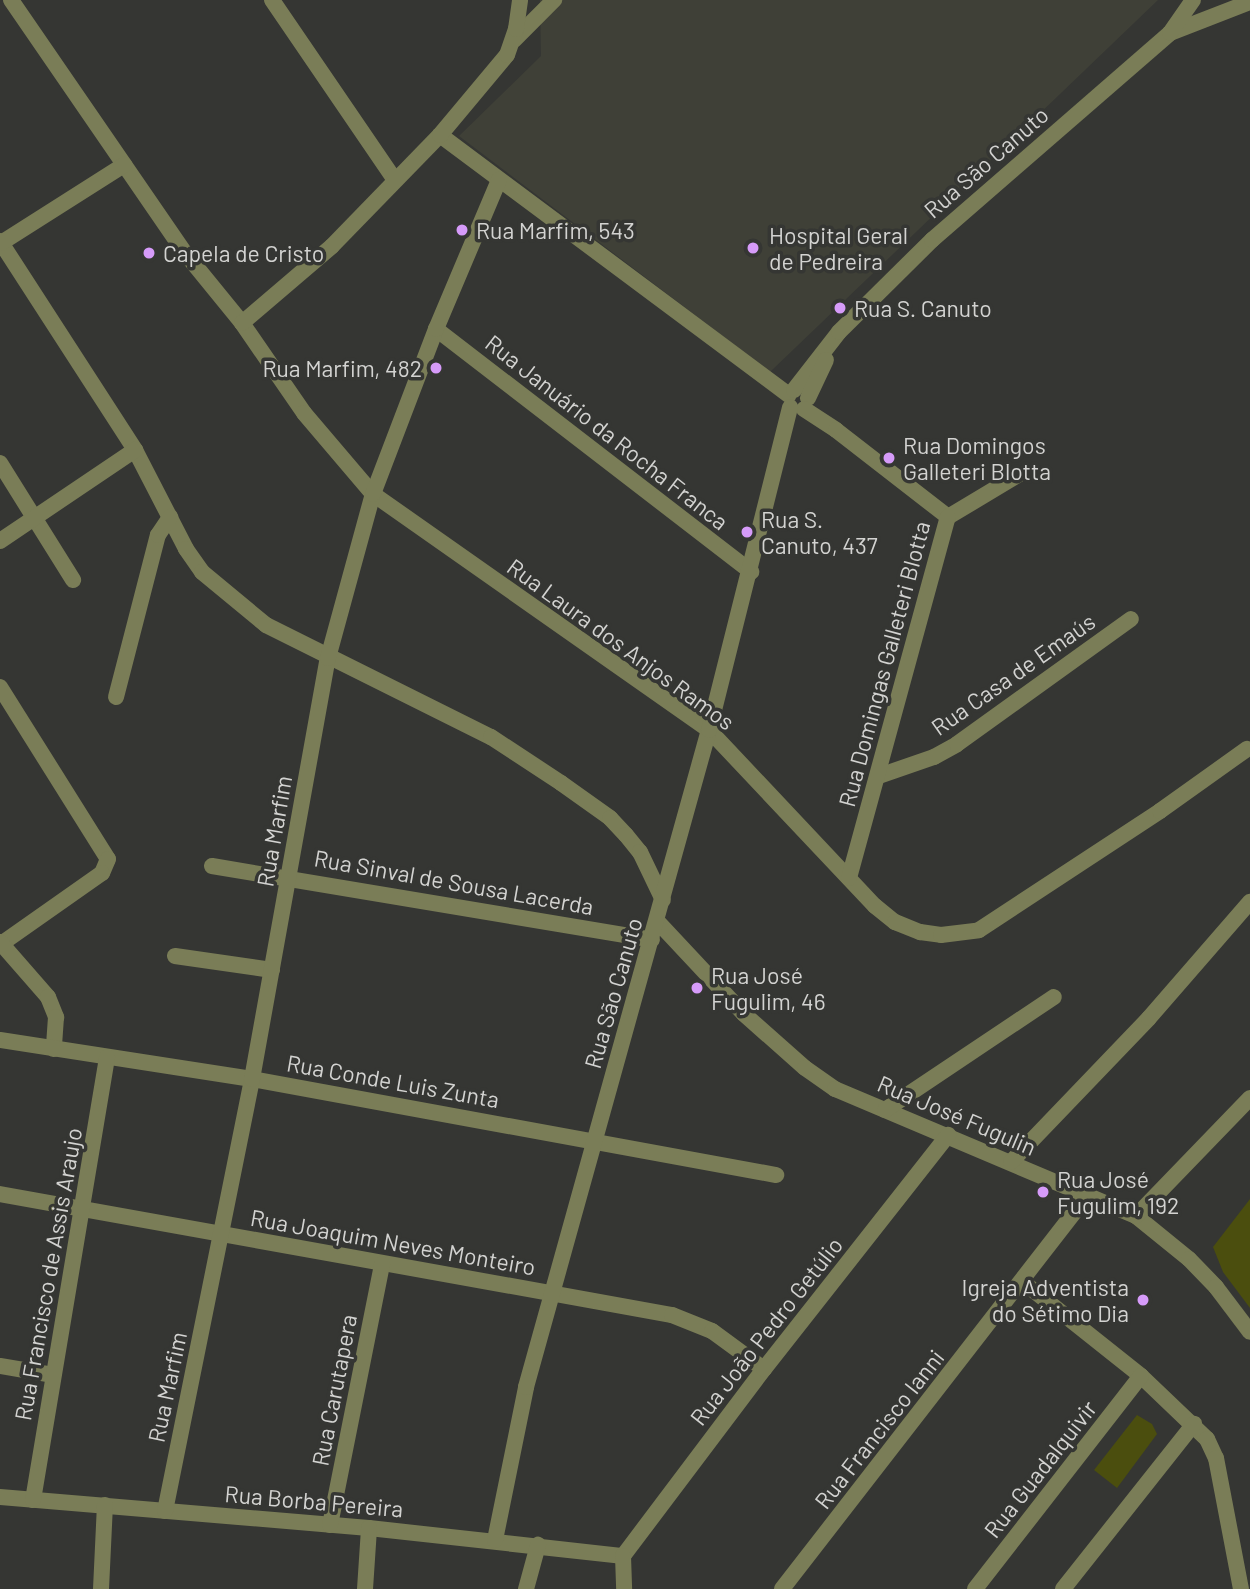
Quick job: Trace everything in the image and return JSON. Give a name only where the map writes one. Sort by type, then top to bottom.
[{"type":"street","name":"Rua Laura dos Anjos Ramos","points":[[11,0],[184,253],[242,323],[304,413],[373,494],[709,730],[849,878],[895,922],[920,932],[941,935],[979,930],[1160,811],[1247,749]]},
{"type":"street","points":[[272,0],[395,180]]},
{"type":"street","points":[[242,323],[332,246],[440,135],[510,48],[554,0]]},
{"type":"street","name":"Rua São Canuto","points":[[495,1540],[526,1387],[709,730],[751,572],[776,458],[799,402],[839,332],[932,240],[1170,33],[1193,0]]},
{"type":"street","points":[[510,48],[521,2]]},
{"type":"street","name":"Rua São Canuto","points":[[1170,33],[1250,2]]},
{"type":"street","name":"Rua Domingas Galleteri Blotta","points":[[440,135],[799,402],[948,517],[849,878]]},
{"type":"street","points":[[124,165],[0,242],[135,450],[186,549],[202,572],[266,625],[491,737],[600,811],[640,852],[663,900]]},
{"type":"street","name":"Rua Marfim","points":[[165,1511],[253,1079],[328,658],[373,494],[436,329],[499,180]]},
{"type":"street","name":"Rua Januário da Rocha Franca","points":[[436,329],[751,572]]},
{"type":"street","points":[[0,541],[135,450]]},
{"type":"street","points":[[0,463],[73,580]]},
{"type":"street","points":[[948,517],[1018,475]]},
{"type":"street","points":[[116,697],[158,536],[170,517]]},
{"type":"street","name":"Rua Casa de Emaús","points":[[878,776],[934,757],[957,744],[1131,619]]},
{"type":"street","points":[[0,687],[108,859],[102,873],[1,943],[48,997],[56,1017],[54,1049]]},
{"type":"street","name":"Rua Sinval de Sousa Lacerda","points":[[212,866],[289,876],[652,940]]},
{"type":"street","points":[[1011,1162],[1149,1018],[1250,902]]},
{"type":"street","name":"Rua José Fugulin","points":[[657,921],[744,1014],[805,1069],[835,1089],[1136,1216],[1189,1259],[1216,1287],[1250,1332]]},
{"type":"street","points":[[175,957],[272,970]]},
{"type":"street","points":[[885,1110],[1054,997]]},
{"type":"street","name":"Rua Conde Luis Zunta","points":[[0,1040],[253,1079],[594,1139],[776,1175]]},
{"type":"street","name":"Rua Francisco de Assis Araujo","points":[[33,1500],[107,1056]]},
{"type":"street","points":[[1136,1216],[1250,1098]]},
{"type":"street","name":"Rua João Pedro Getúlio","points":[[623,1556],[764,1369],[948,1135]]},
{"type":"street","name":"Rua Joaquim Neves Monteiro","points":[[0,1194],[222,1236],[554,1292],[685,1319],[712,1331],[764,1369]]},
{"type":"street","name":"Rua Francisco Ianni","points":[[782,1589],[1023,1282],[1087,1196]]},
{"type":"street","name":"Rua Carutapera","points":[[330,1525],[382,1264]]},
{"type":"street","points":[[1023,1282],[1141,1376],[1207,1439],[1216,1458],[1241,1589]]},
{"type":"street","points":[[0,1366],[53,1375]]},
{"type":"street","name":"Rua Guadalquivir","points":[[975,1589],[1141,1376]]},
{"type":"street","points":[[1063,1589],[1194,1424]]},
{"type":"street","name":"Rua Borba Pereira","points":[[0,1497],[369,1528],[623,1556]]},
{"type":"street","points":[[101,1589],[105,1505]]},
{"type":"street","points":[[365,1589],[369,1528]]},
{"type":"street","points":[[526,1589],[538,1545]]},
{"type":"street","points":[[623,1556],[624,1589]]},
{"type":"shaded area","name":"Hospital Geral de Pedreira","points":[[540,0],[1158,0],[770,372],[459,136],[541,56]]},
{"type":"shaded area","points":[[1250,1199],[1250,1308],[1223,1272],[1213,1247]]},
{"type":"shaded area","points":[[1137,1415],[1152,1424],[1157,1434],[1117,1488],[1094,1470]]},
{"type":"place","name":"Rua Marfim, 543","points":[[462,230]]},
{"type":"place","name":"Hospital Geral de Pedreira","points":[[753,248]]},
{"type":"place","name":"Capela de Cristo","points":[[149,253]]},
{"type":"place","name":"Rua S. Canuto","points":[[840,308]]},
{"type":"place","name":"Rua Marfim, 482","points":[[436,368]]},
{"type":"place","name":"Rua Domingos Galleteri Blotta","points":[[889,458]]},
{"type":"place","name":"Rua S. Canuto, 437","points":[[747,532]]},
{"type":"place","name":"Rua José Fugulim, 46","points":[[697,988]]},
{"type":"place","name":"Rua José Fugulim, 192","points":[[1043,1192]]},
{"type":"place","name":"Igreja Adventista do Sétimo Dia","points":[[1143,1300]]}]
